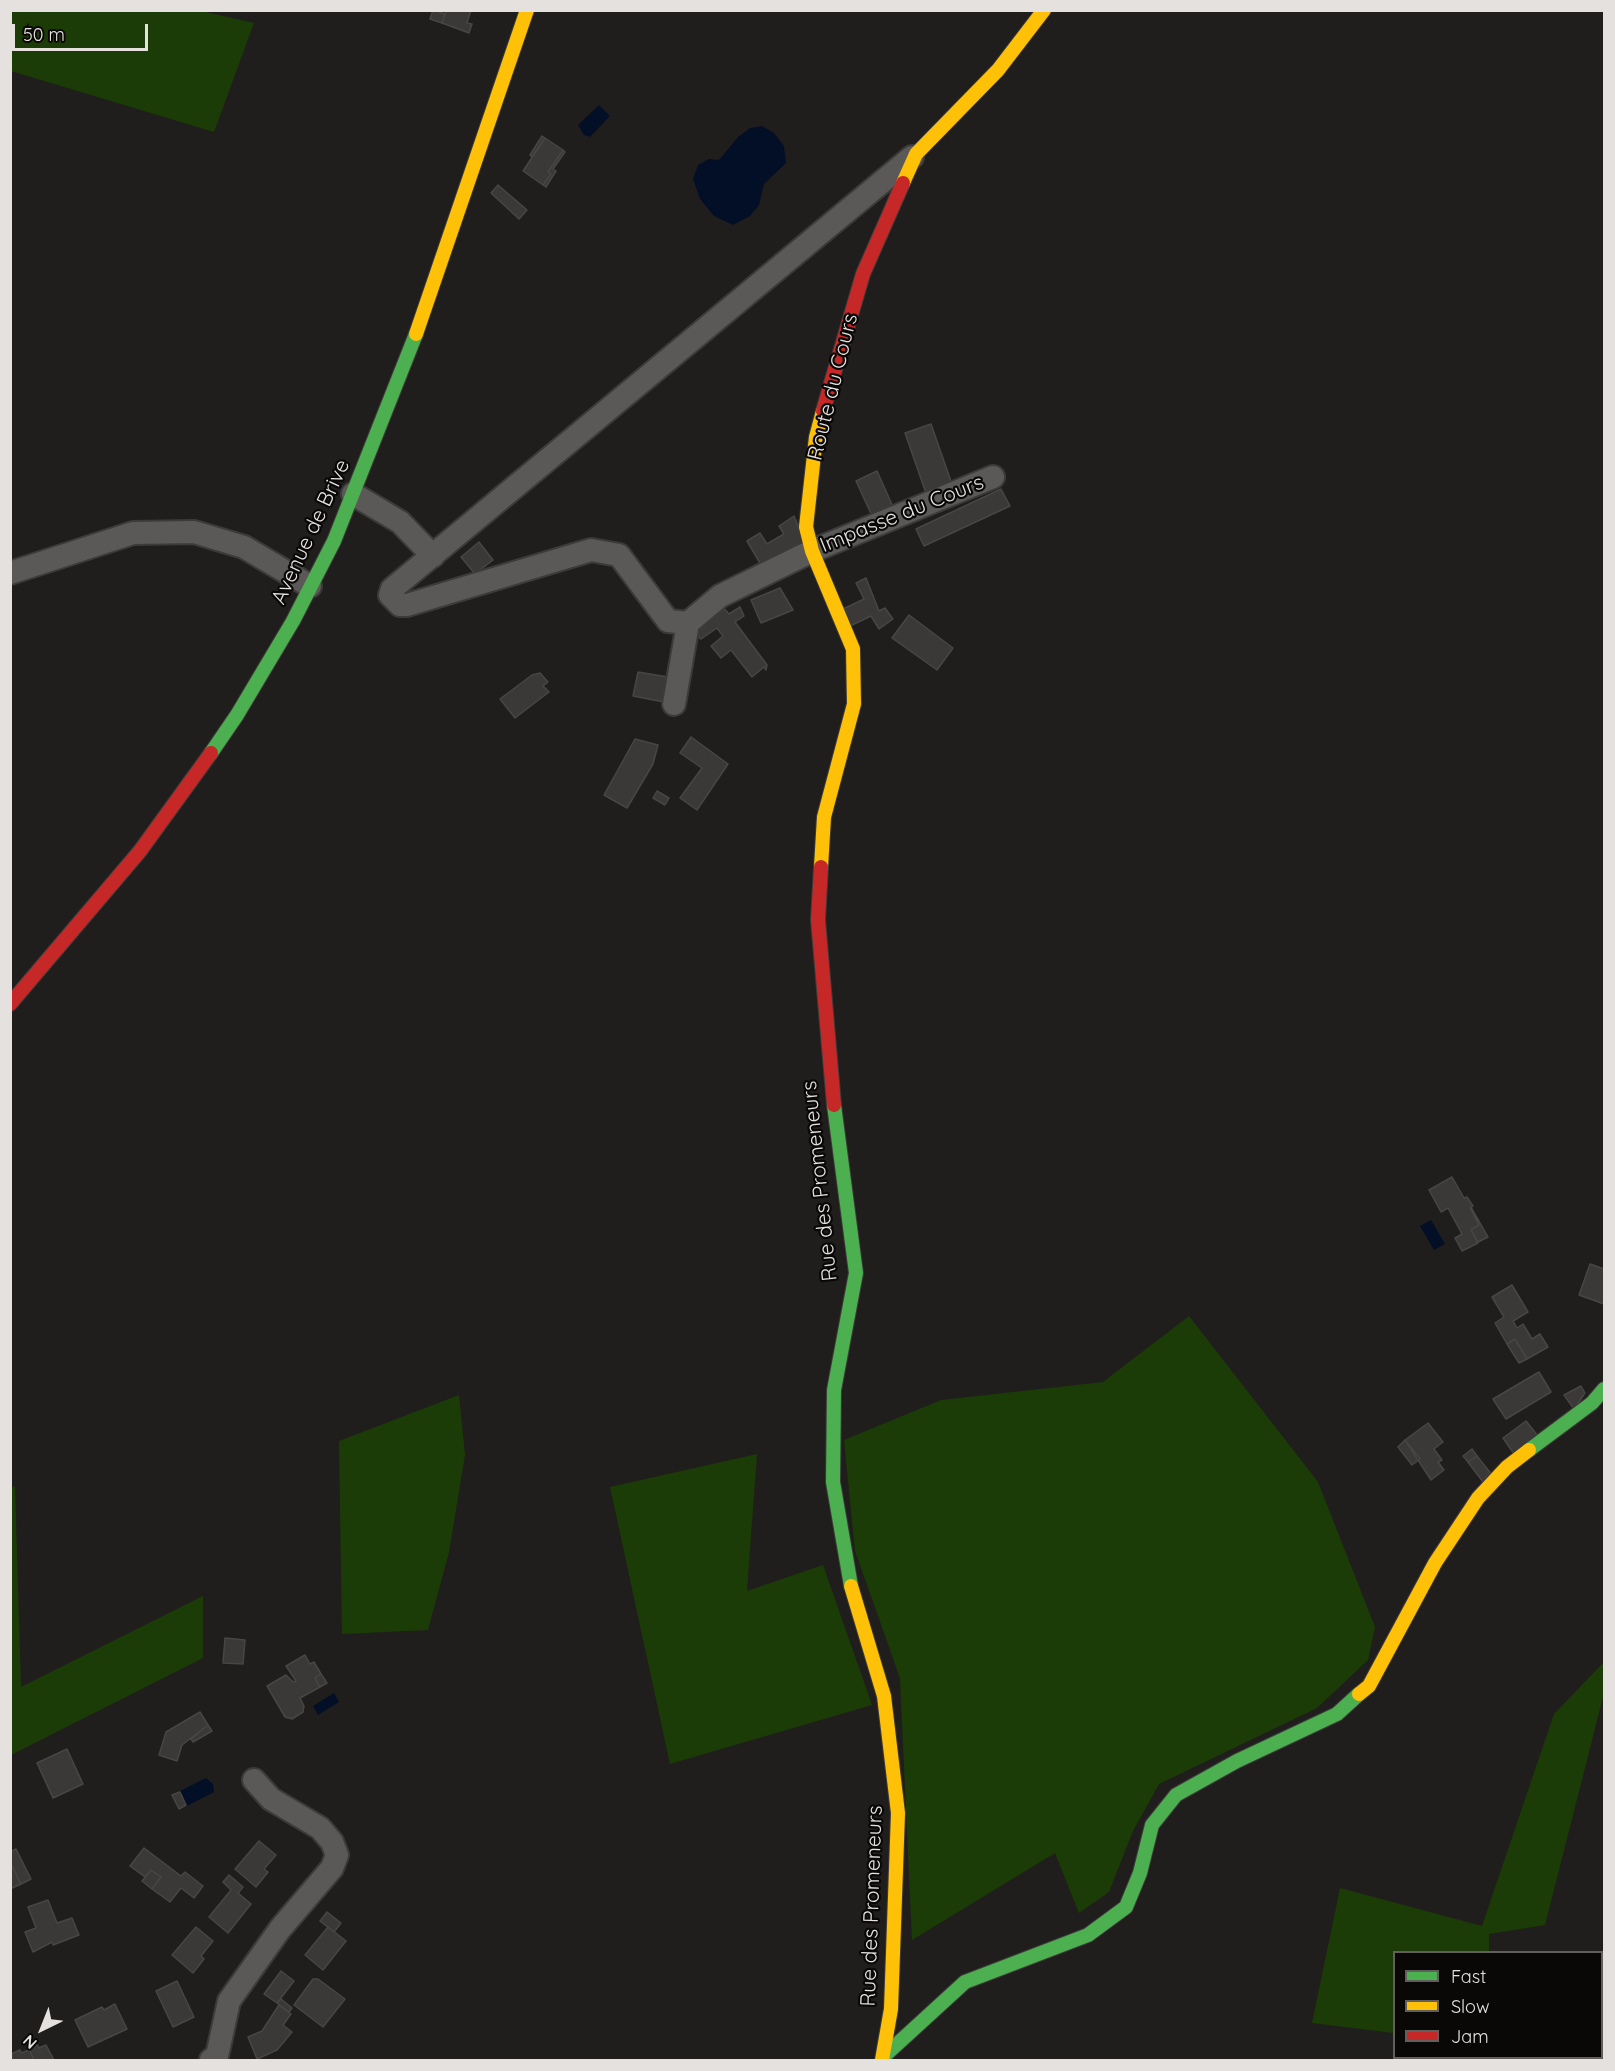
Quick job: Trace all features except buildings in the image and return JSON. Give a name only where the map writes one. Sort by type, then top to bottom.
[{"type":"street","name":"Avenue de Brive","points":[[10,1004],[140,851],[179,799],[271,661],[334,541],[430,296],[527,10]]},
{"type":"street","name":"Route du Cours","points":[[688,623],[668,621],[619,555],[591,550],[407,605],[400,605],[393,601],[390,595],[392,589],[916,154],[999,70],[1044,10]]},
{"type":"street","name":"Route du Cours","points":[[812,551],[806,527],[816,437],[863,274],[916,154]]},
{"type":"street","name":"Impasse du Cours","points":[[812,551],[993,477]]},
{"type":"street","points":[[352,494],[400,522],[433,556]]},
{"type":"street","points":[[10,573],[133,533],[194,532],[243,548],[310,586]]},
{"type":"street","points":[[674,704],[688,623],[720,596],[812,551]]},
{"type":"street","name":"Rue des Promeneurs","points":[[812,551],[853,649],[854,704],[824,818],[818,920],[830,1074],[856,1273],[834,1390],[833,1482],[851,1585],[884,1696],[898,1813],[891,2009],[882,2059]]},
{"type":"street","points":[[882,2059],[965,1982],[1088,1935],[1126,1907],[1140,1873],[1152,1825],[1176,1795],[1237,1761],[1337,1714],[1369,1686],[1435,1563],[1478,1498],[1507,1467],[1592,1403],[1605,1389]]},
{"type":"street","points":[[211,2061],[217,2056],[229,2001],[280,1929],[332,1868],[337,1855],[332,1842],[320,1828],[271,1799],[254,1780]]},
{"type":"green space","points":[[197,10],[254,23],[214,132],[11,71],[11,11]]},
{"type":"green space","points":[[1189,1316],[1318,1482],[1375,1627],[1368,1660],[1317,1708],[1159,1784],[1133,1831],[1109,1892],[1079,1913],[1055,1853],[912,1940],[900,1678],[855,1551],[844,1440],[941,1400],[1103,1382]]},
{"type":"green space","points":[[459,1395],[465,1455],[449,1552],[428,1630],[342,1634],[339,1441]]},
{"type":"green space","points":[[757,1454],[747,1591],[823,1565],[872,1705],[670,1764],[610,1487]]},
{"type":"green space","points":[[15,1486],[21,1687],[203,1596],[203,1658],[11,1755],[10,1489]]},
{"type":"green space","points":[[1604,1662],[1604,1693],[1545,1925],[1489,1934],[1489,1951],[1393,1951],[1393,2033],[1312,2023],[1340,1888],[1482,1926],[1554,1714]]},
{"type":"water","points":[[599,105],[610,116],[590,137],[584,135],[578,125]]},
{"type":"water","points":[[762,126],[774,133],[784,146],[786,163],[764,184],[759,205],[750,216],[733,225],[714,216],[700,199],[693,179],[698,165],[709,159],[719,160],[738,137],[750,128]]},
{"type":"water","points":[[1431,1220],[1445,1244],[1434,1250],[1420,1226]]},
{"type":"water","points":[[334,1693],[339,1702],[318,1715],[313,1706]]},
{"type":"water","points":[[206,1778],[213,1784],[214,1792],[187,1806],[180,1791]]},
{"type":"traffic: fast","points":[[211,753],[237,715],[293,621],[334,541],[416,334]]},
{"type":"traffic: fast","points":[[834,1105],[856,1273],[834,1390],[833,1482],[851,1586]]},
{"type":"traffic: fast","points":[[1529,1450],[1592,1403],[1604,1389]]},
{"type":"traffic: fast","points":[[883,2057],[965,1982],[1088,1935],[1126,1907],[1140,1873],[1152,1825],[1176,1795],[1237,1761],[1337,1714],[1359,1694]]},
{"type":"traffic: slow","points":[[416,334],[527,10]]},
{"type":"traffic: slow","points":[[903,183],[916,154],[998,70],[1044,10]]},
{"type":"traffic: slow","points":[[821,867],[824,817],[854,704],[853,649],[812,551],[806,527],[816,437],[823,411]]},
{"type":"traffic: slow","points":[[1359,1694],[1369,1686],[1435,1563],[1478,1498],[1507,1467],[1529,1450]]},
{"type":"traffic: slow","points":[[851,1586],[884,1696],[898,1813],[891,2009],[882,2060]]},
{"type":"traffic: jam","points":[[823,411],[863,274],[903,183]]},
{"type":"traffic: jam","points":[[10,1004],[140,851],[211,753]]},
{"type":"traffic: jam","points":[[821,867],[818,920],[834,1105]]}]
